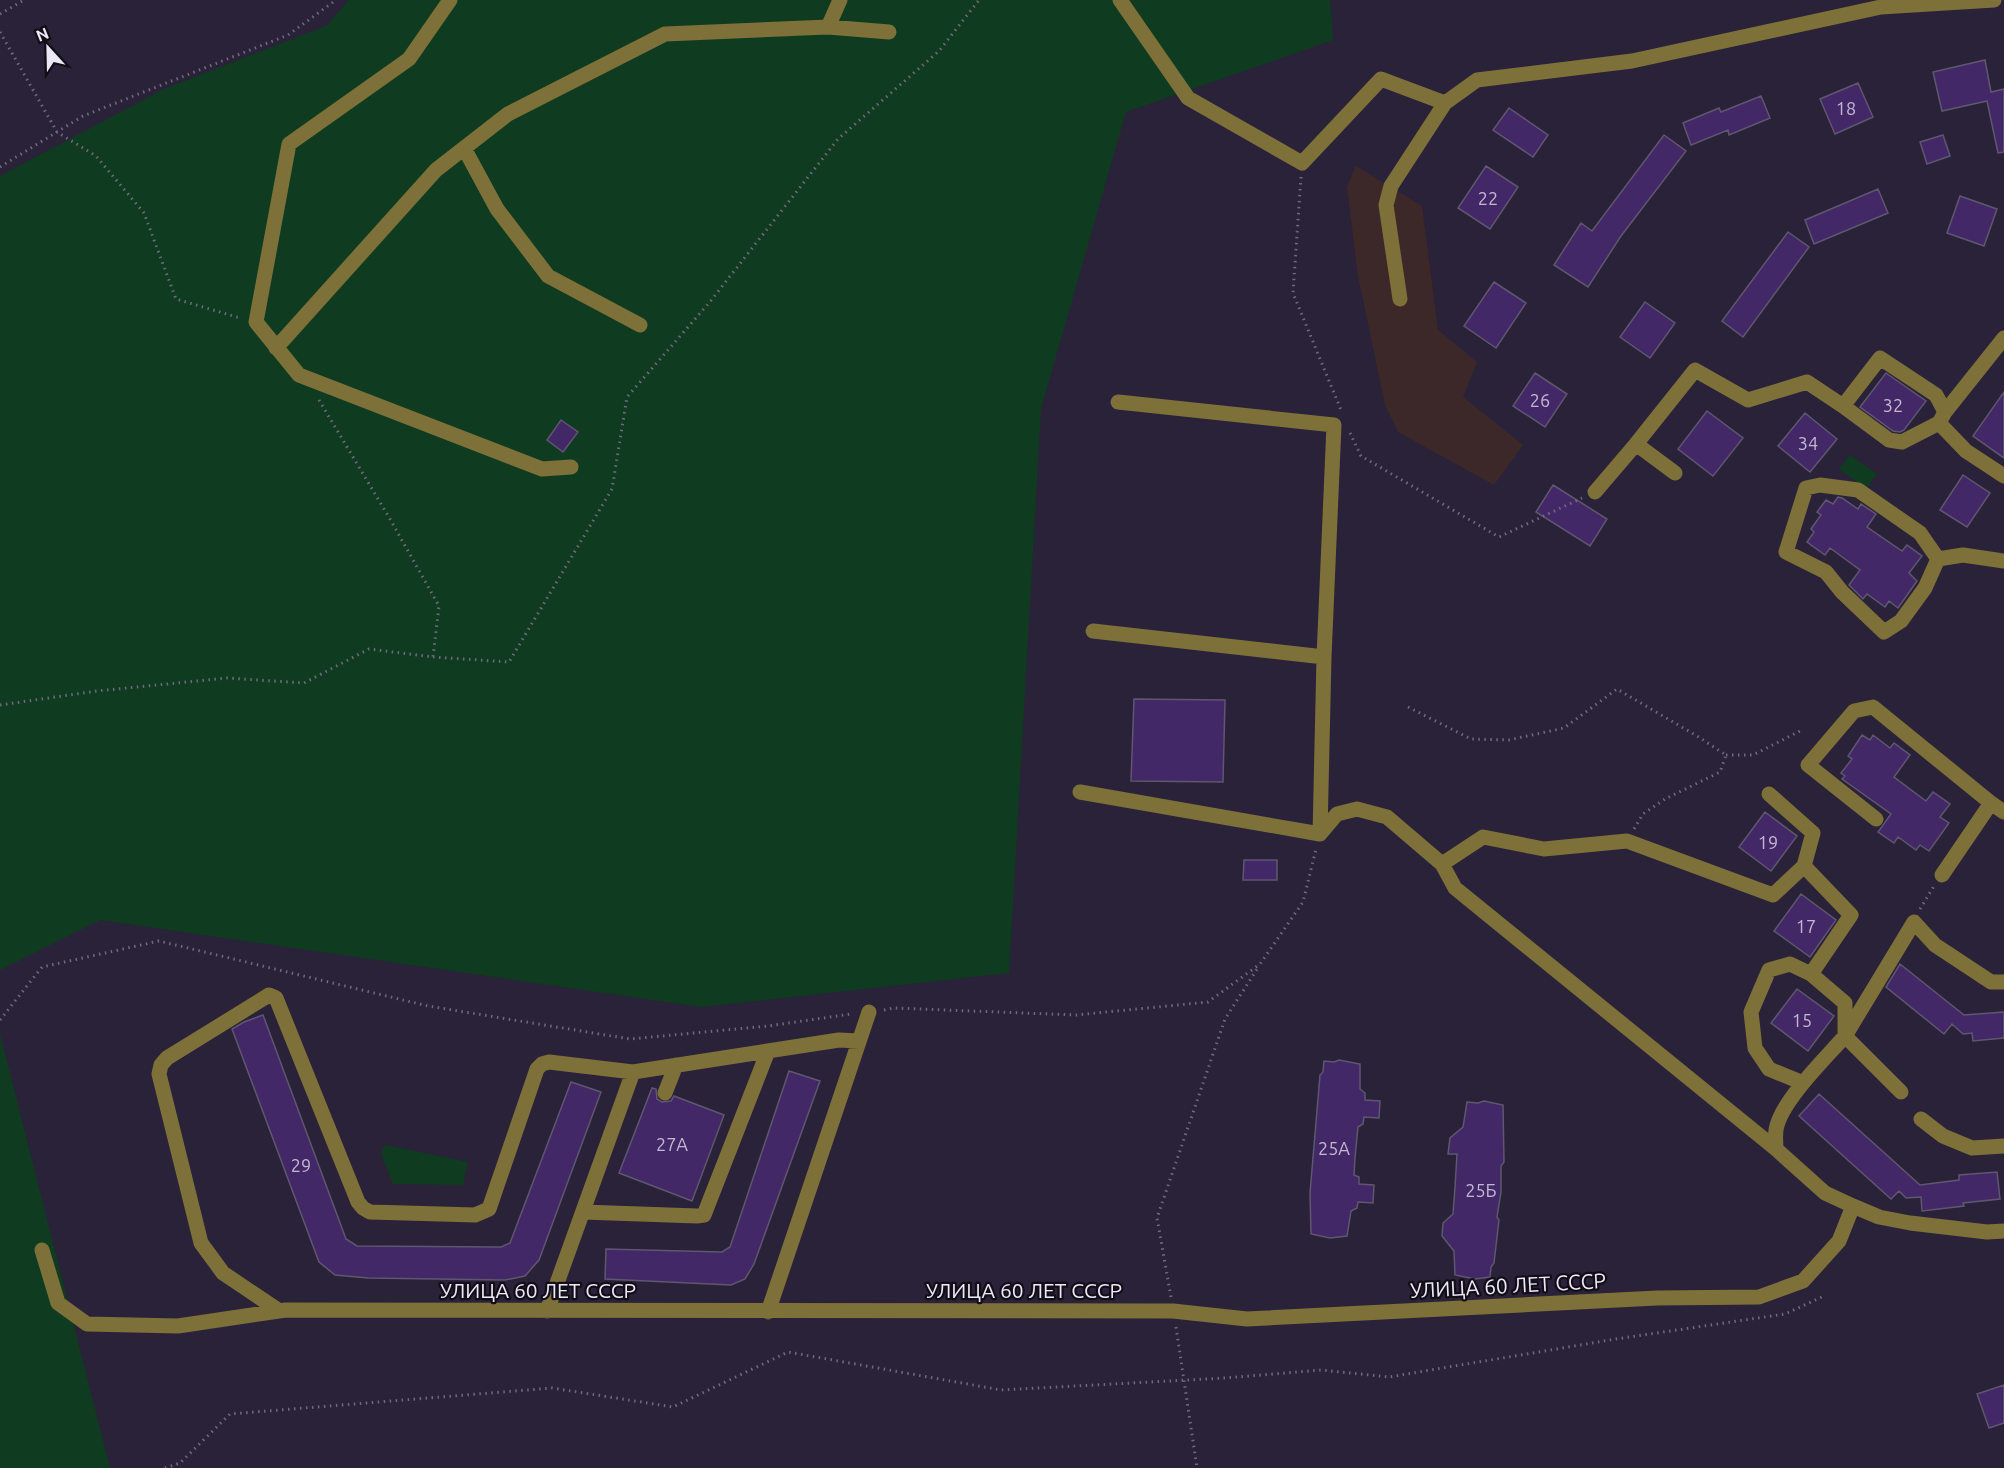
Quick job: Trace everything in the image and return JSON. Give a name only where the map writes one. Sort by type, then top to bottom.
[{"type":"street","points":[[450,0],[409,59],[289,144],[256,322],[299,375],[542,469],[571,467]]},
{"type":"street","points":[[828,27],[840,0]]},
{"type":"street","points":[[1120,0],[1188,98],[1302,163],[1381,79],[1445,103]]},
{"type":"street","points":[[1400,299],[1386,205],[1391,186],[1445,103],[1477,80],[1632,61],[1881,7],[1994,0]]},
{"type":"street","points":[[276,348],[436,170],[508,114],[665,34],[828,27],[889,32]]},
{"type":"street","points":[[464,148],[497,209],[548,276],[639,325]]},
{"type":"street","points":[[1595,492],[1695,370],[1748,400],[1807,382],[1889,441],[1902,442],[1942,418],[2004,338]]},
{"type":"street","points":[[1843,406],[1880,358],[1936,395],[1942,418],[1966,451],[2004,476]]},
{"type":"street","points":[[1118,402],[1334,425],[1324,657],[1320,834]]},
{"type":"street","points":[[1636,444],[1675,473]]},
{"type":"street","points":[[1820,485],[1858,490],[1920,532],[1938,559],[1925,588],[1901,621],[1884,632],[1842,592],[1826,572],[1786,552],[1806,488],[1820,485]]},
{"type":"street","points":[[1938,559],[1963,555],[2004,561]]},
{"type":"street","points":[[1093,631],[1324,657]]},
{"type":"street","points":[[1876,819],[1809,765],[1854,711],[1873,707],[2004,812]]},
{"type":"street","points":[[1080,792],[1320,834]]},
{"type":"street","points":[[1442,864],[1483,837],[1544,849],[1627,841],[1773,895],[1804,866],[1814,833],[1769,794]]},
{"type":"street","points":[[1942,875],[1991,802]]},
{"type":"street","points":[[1320,834],[1336,814],[1357,809],[1386,817],[1442,864],[1455,888],[1776,1149],[1825,1193],[1879,1217],[1987,1232],[2004,1231]]},
{"type":"street","points":[[1804,866],[1851,915],[1811,974]]},
{"type":"street","points":[[1776,1149],[1776,1129],[1784,1110],[1803,1083],[1845,1036],[1914,922],[1935,945],[1991,982],[2004,982]]},
{"type":"street","points":[[1803,1083],[1769,1069],[1755,1048],[1751,1012],[1769,970],[1790,964],[1811,974],[1845,1003],[1845,1036],[1901,1092]]},
{"type":"street","points":[[278,1310],[223,1273],[201,1243],[159,1074],[161,1065],[167,1058],[269,994],[276,998],[358,1202],[370,1212],[475,1215],[489,1209],[537,1069],[542,1064],[549,1062],[633,1072],[838,1040],[859,1041]]},
{"type":"street","points":[[768,1312],[869,1012]]},
{"type":"street","points":[[583,1212],[704,1215],[768,1051]]},
{"type":"street","points":[[665,1093],[676,1065]]},
{"type":"street","points":[[547,1311],[633,1072]]},
{"type":"street","points":[[1921,1119],[1943,1136],[1972,1148],[2004,1146]]},
{"type":"street","name":"УЛИЦА 60 ЛЕТ СССР","points":[[42,1250],[58,1303],[87,1324],[178,1326],[278,1310],[1173,1311],[1247,1319],[1657,1298],[1759,1297],[1803,1281],[1839,1241],[1852,1206]]},
{"type":"path","points":[[0,14],[24,0]]},
{"type":"path","points":[[0,167],[83,116],[288,35],[336,0]]},
{"type":"path","points":[[0,705],[97,691],[227,678],[304,683],[369,649],[433,657],[509,662],[612,489],[627,397],[709,303],[838,139],[939,51],[979,0]]},
{"type":"path","points":[[0,32],[57,132],[96,156],[144,213],[176,299],[256,322]]},
{"type":"path","points":[[1302,163],[1293,294],[1342,413]]},
{"type":"path","points":[[318,399],[384,508],[439,606],[433,657]]},
{"type":"path","points":[[1347,424],[1361,456],[1499,537],[1595,492]]},
{"type":"path","points":[[1408,707],[1471,739],[1509,740],[1564,728],[1617,689],[1726,755],[1753,755],[1800,731]]},
{"type":"path","points":[[1627,841],[1643,814],[1665,799],[1720,772],[1726,755]]},
{"type":"path","points":[[1197,1468],[1157,1218],[1225,1019],[1303,902],[1320,834]]},
{"type":"path","points":[[1914,922],[1942,875]]},
{"type":"path","points":[[0,1020],[42,967],[159,941],[428,1006],[630,1040],[768,1026],[894,1008],[1076,1015],[1208,1002],[1260,964]]},
{"type":"path","points":[[165,1468],[180,1463],[230,1414],[552,1388],[673,1407],[788,1352],[1001,1390],[1184,1381],[1321,1370],[1389,1377],[1616,1339],[1785,1314],[1824,1296]]},
{"type":"shaded area","points":[[1356,166],[1422,206],[1438,330],[1477,362],[1463,397],[1523,445],[1494,485],[1398,432],[1385,405],[1358,276],[1347,187]]},
{"type":"green space","points":[[349,0],[1330,0],[1333,40],[1126,112],[1041,409],[1009,973],[701,1007],[100,920],[0,970],[0,176],[164,89],[326,26]]},
{"type":"green space","points":[[1850,455],[1877,474],[1866,489],[1839,469]]},
{"type":"green space","points":[[0,1034],[110,1468],[0,1468]]},
{"type":"green space","points":[[385,1145],[468,1162],[463,1185],[393,1184],[381,1154]]},
{"type":"building","points":[[1985,60],[1991,92],[2004,89],[2004,152],[1998,153],[1987,101],[1942,111],[1933,72]]},
{"type":"building","points":[[1858,83],[1873,117],[1835,134],[1820,99]]},
{"type":"building","points":[[1761,96],[1770,118],[1729,135],[1728,130],[1691,145],[1683,123],[1719,108],[1721,112]]},
{"type":"building","points":[[1509,108],[1548,135],[1533,157],[1493,130]]},
{"type":"building","points":[[1664,135],[1686,151],[1621,236],[1588,287],[1554,265],[1581,223],[1592,231]]},
{"type":"building","points":[[1943,135],[1950,156],[1927,164],[1920,142]]},
{"type":"building","points":[[1486,166],[1518,187],[1490,229],[1458,208]]},
{"type":"building","points":[[1878,189],[1888,213],[1814,244],[1805,220]]},
{"type":"building","points":[[1960,196],[1997,209],[1984,246],[1947,233]]},
{"type":"building","points":[[1788,232],[1809,247],[1743,337],[1722,321]]},
{"type":"building","points":[[1494,282],[1526,303],[1496,348],[1464,326]]},
{"type":"building","points":[[1645,302],[1675,323],[1650,358],[1620,337]]},
{"type":"building","points":[[1535,373],[1567,394],[1545,427],[1513,406]]},
{"type":"building","points":[[1886,373],[1926,401],[1900,432],[1893,431],[1860,407]]},
{"type":"building","points":[[2004,392],[2004,458],[1973,436]]},
{"type":"building","points":[[1707,411],[1743,438],[1713,476],[1678,449]]},
{"type":"building","points":[[1805,413],[1837,439],[1810,472],[1778,446]]},
{"type":"building","points":[[561,420],[578,432],[563,452],[547,440]]},
{"type":"building","points":[[1963,475],[1990,493],[1967,527],[1940,510]]},
{"type":"building","points":[[1553,485],[1607,519],[1590,546],[1536,512]]},
{"type":"building","points":[[1838,497],[1858,509],[1861,504],[1876,514],[1867,527],[1902,551],[1907,545],[1922,556],[1909,573],[1917,581],[1898,608],[1889,601],[1885,607],[1867,594],[1863,599],[1849,585],[1860,570],[1830,548],[1825,555],[1807,542],[1814,532],[1811,529],[1821,515],[1817,512],[1826,500],[1833,504]]},
{"type":"building","points":[[1134,699],[1225,700],[1223,782],[1131,781]]},
{"type":"building","points":[[1862,735],[1870,740],[1873,735],[1890,748],[1894,743],[1910,755],[1894,777],[1926,801],[1933,792],[1950,804],[1940,817],[1949,823],[1929,851],[1920,845],[1916,850],[1898,837],[1894,843],[1878,832],[1891,814],[1842,779],[1845,776],[1841,773],[1852,759],[1848,756]]},
{"type":"building","points":[[1765,812],[1797,836],[1771,871],[1739,847]]},
{"type":"building","points":[[1244,860],[1277,860],[1277,880],[1243,880]]},
{"type":"building","points":[[1801,894],[1836,920],[1810,957],[1774,931]]},
{"type":"building","points":[[1900,964],[1964,1015],[2004,1012],[2004,1038],[1973,1041],[1972,1033],[1963,1034],[1952,1024],[1944,1034],[1886,987]]},
{"type":"building","points":[[1797,989],[1834,1016],[1808,1051],[1771,1023]]},
{"type":"building","points":[[263,1015],[346,1239],[357,1246],[501,1247],[510,1243],[571,1082],[601,1092],[539,1260],[525,1276],[505,1280],[368,1278],[335,1275],[319,1262],[232,1029]]},
{"type":"building","points":[[1339,1060],[1360,1064],[1360,1089],[1365,1093],[1365,1100],[1380,1101],[1379,1118],[1364,1117],[1363,1124],[1358,1127],[1355,1158],[1354,1175],[1359,1177],[1359,1184],[1374,1185],[1373,1203],[1358,1202],[1357,1208],[1351,1211],[1347,1236],[1330,1238],[1311,1234],[1310,1193],[1320,1075],[1323,1072],[1324,1061]]},
{"type":"building","points":[[789,1071],[820,1081],[754,1264],[745,1279],[731,1285],[605,1279],[606,1249],[722,1252],[730,1247]]},
{"type":"building","points":[[652,1088],[656,1089],[657,1099],[662,1102],[671,1101],[674,1096],[724,1115],[692,1201],[619,1173]]},
{"type":"building","points":[[1819,1094],[1920,1185],[1959,1180],[1959,1175],[1997,1172],[2000,1199],[1922,1211],[1921,1197],[1906,1198],[1899,1191],[1891,1199],[1799,1116]]},
{"type":"building","points":[[1484,1101],[1503,1105],[1504,1162],[1501,1166],[1501,1192],[1497,1217],[1499,1220],[1494,1263],[1490,1277],[1475,1279],[1455,1275],[1454,1251],[1442,1236],[1443,1223],[1453,1214],[1457,1154],[1448,1154],[1450,1138],[1463,1127],[1467,1102]]},
{"type":"building","points":[[2004,1385],[2004,1423],[1989,1428],[1977,1394]]}]
